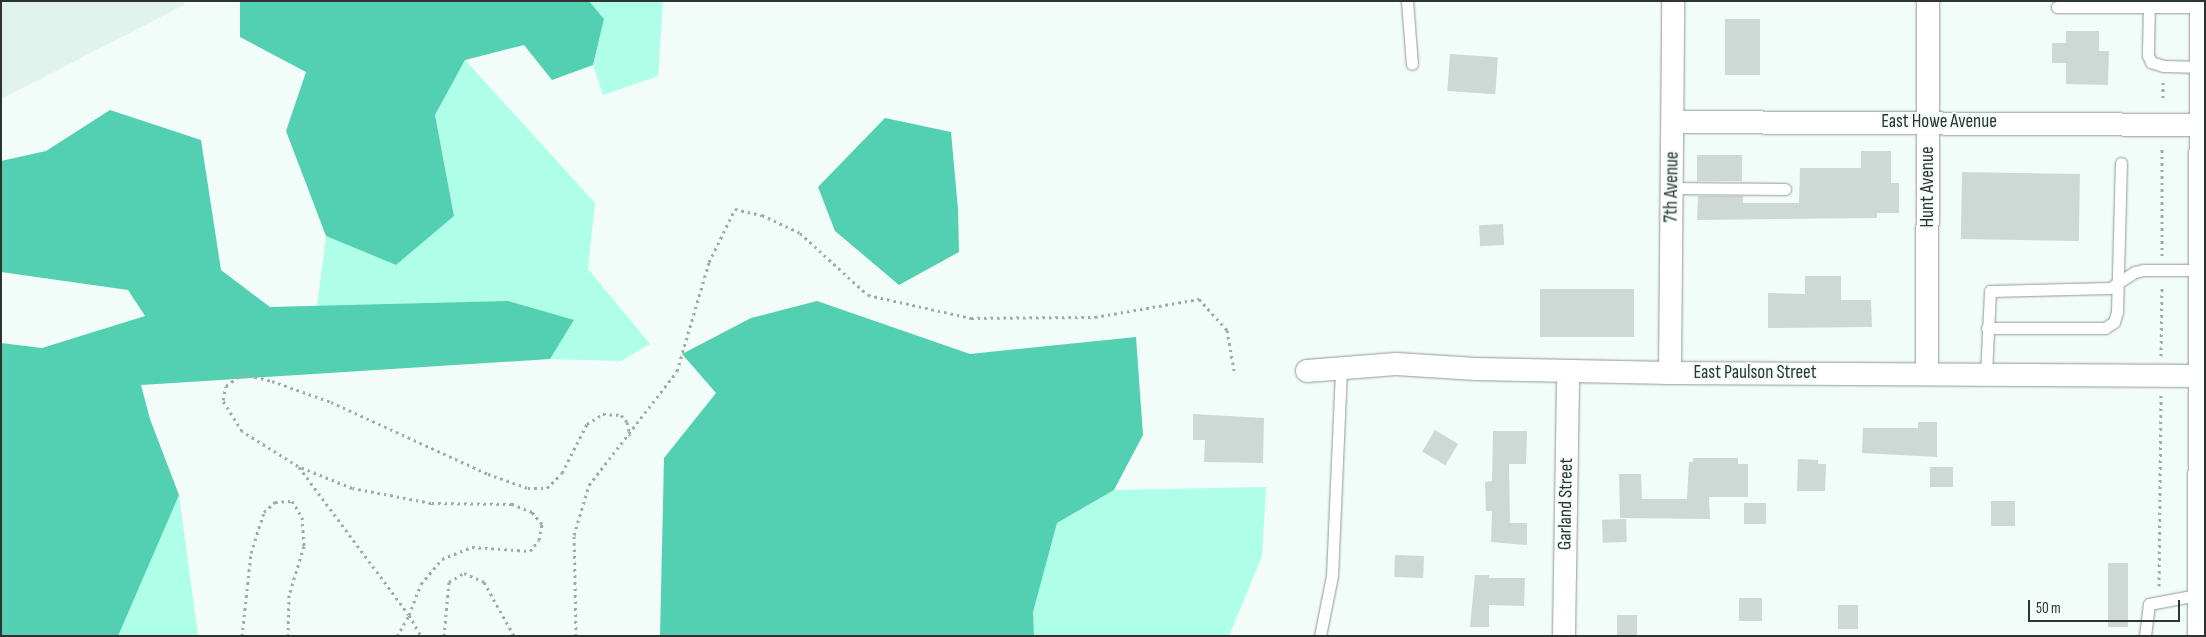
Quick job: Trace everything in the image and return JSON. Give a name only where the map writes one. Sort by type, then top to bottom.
[{"type":"main road","points":[[2202,636],[2204,4]]},
{"type":"street","name":"7th Avenue","points":[[1670,373],[1673,1]]},
{"type":"street","name":"Hunt Avenue","points":[[1927,374],[1928,1]]},
{"type":"street","name":"East Howe Avenue","points":[[1673,122],[2204,125]]},
{"type":"street","name":"East Paulson Street","points":[[1307,371],[1396,364],[1670,373],[1986,374],[2204,359]]},
{"type":"street","name":"Garland Street","points":[[1564,636],[1568,371]]},
{"type":"lane","points":[[1407,1],[1412,64]]},
{"type":"lane","points":[[2149,4],[2148,55],[2151,62],[2163,66],[2204,67]]},
{"type":"lane","points":[[2056,7],[2204,4]]},
{"type":"lane","points":[[1987,328],[2105,328],[2114,322],[2117,312],[2121,163]]},
{"type":"lane","points":[[1672,188],[1785,189]]},
{"type":"lane","points":[[1986,374],[1990,291],[2110,288],[2134,272],[2143,270],[2204,281]]},
{"type":"lane","points":[[1320,636],[1332,576],[1341,369]]},
{"type":"lane","points":[[2145,636],[2149,604],[2202,594]]},
{"type":"path","points":[[576,636],[574,535],[589,485],[630,436],[677,371],[708,262],[734,209],[762,215],[800,233],[868,295],[971,318],[1095,317],[1199,299],[1227,330],[1234,370]]},
{"type":"path","points":[[397,636],[409,615],[421,584],[442,558],[472,547],[530,551],[539,540],[542,524],[532,512],[512,504],[431,503],[352,488],[298,466],[242,431],[224,400],[226,386],[242,374],[331,402],[488,474],[528,488],[547,488],[562,473],[587,424],[602,414],[620,415],[627,422],[630,436]]},
{"type":"path","points":[[298,466],[409,615],[421,636]]},
{"type":"path","points":[[242,636],[251,553],[264,512],[275,502],[292,501],[302,518],[304,546],[289,595],[288,636]]},
{"type":"path","points":[[444,636],[449,582],[464,573],[484,582],[514,636]]},
{"type":"shaded area","points":[[1,1],[184,1],[184,5],[1,99]]},
{"type":"green space","points":[[240,1],[589,1],[604,19],[593,65],[552,80],[524,45],[465,60],[435,115],[454,216],[396,265],[326,236],[286,131],[306,72],[240,37]]},
{"type":"green space","points":[[589,1],[663,1],[658,76],[603,95],[593,65],[604,19]]},
{"type":"green space","points":[[465,60],[595,203],[588,269],[650,344],[621,361],[550,359],[574,320],[317,306],[326,236],[396,265],[454,216],[435,115]]},
{"type":"green space","points":[[110,110],[201,140],[221,270],[270,307],[508,301],[574,320],[550,359],[141,385],[150,419],[179,495],[118,636],[1,636],[1,343],[42,348],[145,316],[128,290],[1,272],[1,161],[46,151]]},
{"type":"green space","points":[[885,118],[951,132],[958,209],[959,252],[899,285],[835,231],[818,187]]},
{"type":"green space","points":[[817,301],[970,354],[1136,337],[1143,435],[1114,490],[1057,523],[1033,612],[1034,636],[660,636],[664,458],[716,393],[682,354],[751,318]]},
{"type":"green space","points":[[1266,487],[1262,556],[1229,636],[1034,636],[1033,612],[1057,523],[1114,490]]},
{"type":"green space","points":[[179,495],[198,636],[116,636]]},
{"type":"building","points":[[1725,19],[1760,19],[1760,75],[1725,75]]},
{"type":"building","points":[[2066,31],[2099,31],[2099,51],[2109,51],[2108,85],[2066,84],[2066,63],[2052,63],[2052,43],[2066,43]]},
{"type":"building","points":[[1450,54],[1498,57],[1495,94],[1447,91]]},
{"type":"building","points":[[1861,151],[1891,151],[1891,183],[1899,183],[1899,213],[1877,213],[1877,218],[1697,220],[1698,196],[1743,196],[1743,203],[1799,203],[1800,168],[1861,168]]},
{"type":"building","points":[[1697,155],[1742,155],[1742,181],[1697,181]]},
{"type":"building","points":[[1962,172],[2080,174],[2079,241],[1961,239]]},
{"type":"building","points":[[1503,224],[1504,245],[1480,246],[1479,225]]},
{"type":"building","points":[[1805,276],[1841,276],[1841,300],[1871,300],[1872,327],[1768,328],[1768,293],[1805,294]]},
{"type":"building","points":[[1540,289],[1634,289],[1634,337],[1540,337]]},
{"type":"building","points":[[1193,414],[1264,418],[1263,463],[1204,462],[1205,440],[1193,440]]},
{"type":"building","points":[[1918,422],[1937,422],[1937,457],[1862,453],[1863,428],[1918,428]]},
{"type":"building","points":[[1435,430],[1458,444],[1445,465],[1422,451]]},
{"type":"building","points":[[1493,431],[1527,431],[1526,464],[1509,464],[1510,523],[1527,523],[1527,545],[1491,542],[1492,511],[1486,511],[1485,482],[1492,481]]},
{"type":"building","points":[[1693,458],[1738,458],[1738,464],[1748,464],[1748,497],[1709,497],[1710,519],[1620,518],[1619,474],[1641,474],[1642,499],[1687,499],[1689,462],[1693,462]]},
{"type":"building","points":[[1798,459],[1818,460],[1818,464],[1826,464],[1825,491],[1797,491]]},
{"type":"building","points":[[1930,467],[1953,467],[1953,487],[1930,487]]},
{"type":"building","points":[[1991,501],[2015,501],[2015,526],[1991,526]]},
{"type":"building","points":[[1744,503],[1766,503],[1766,524],[1744,524]]},
{"type":"building","points":[[1626,519],[1627,542],[1603,543],[1602,520]]},
{"type":"building","points":[[1395,555],[1424,556],[1423,578],[1394,577]]},
{"type":"building","points":[[2108,563],[2128,563],[2128,627],[2108,627]]},
{"type":"building","points":[[1475,575],[1489,575],[1489,578],[1525,578],[1524,606],[1489,605],[1489,627],[1470,627]]},
{"type":"building","points":[[1739,598],[1762,598],[1762,621],[1739,621]]},
{"type":"building","points":[[1838,605],[1858,605],[1858,629],[1838,629]]},
{"type":"building","points":[[1617,615],[1637,615],[1637,636],[1617,636]]}]
